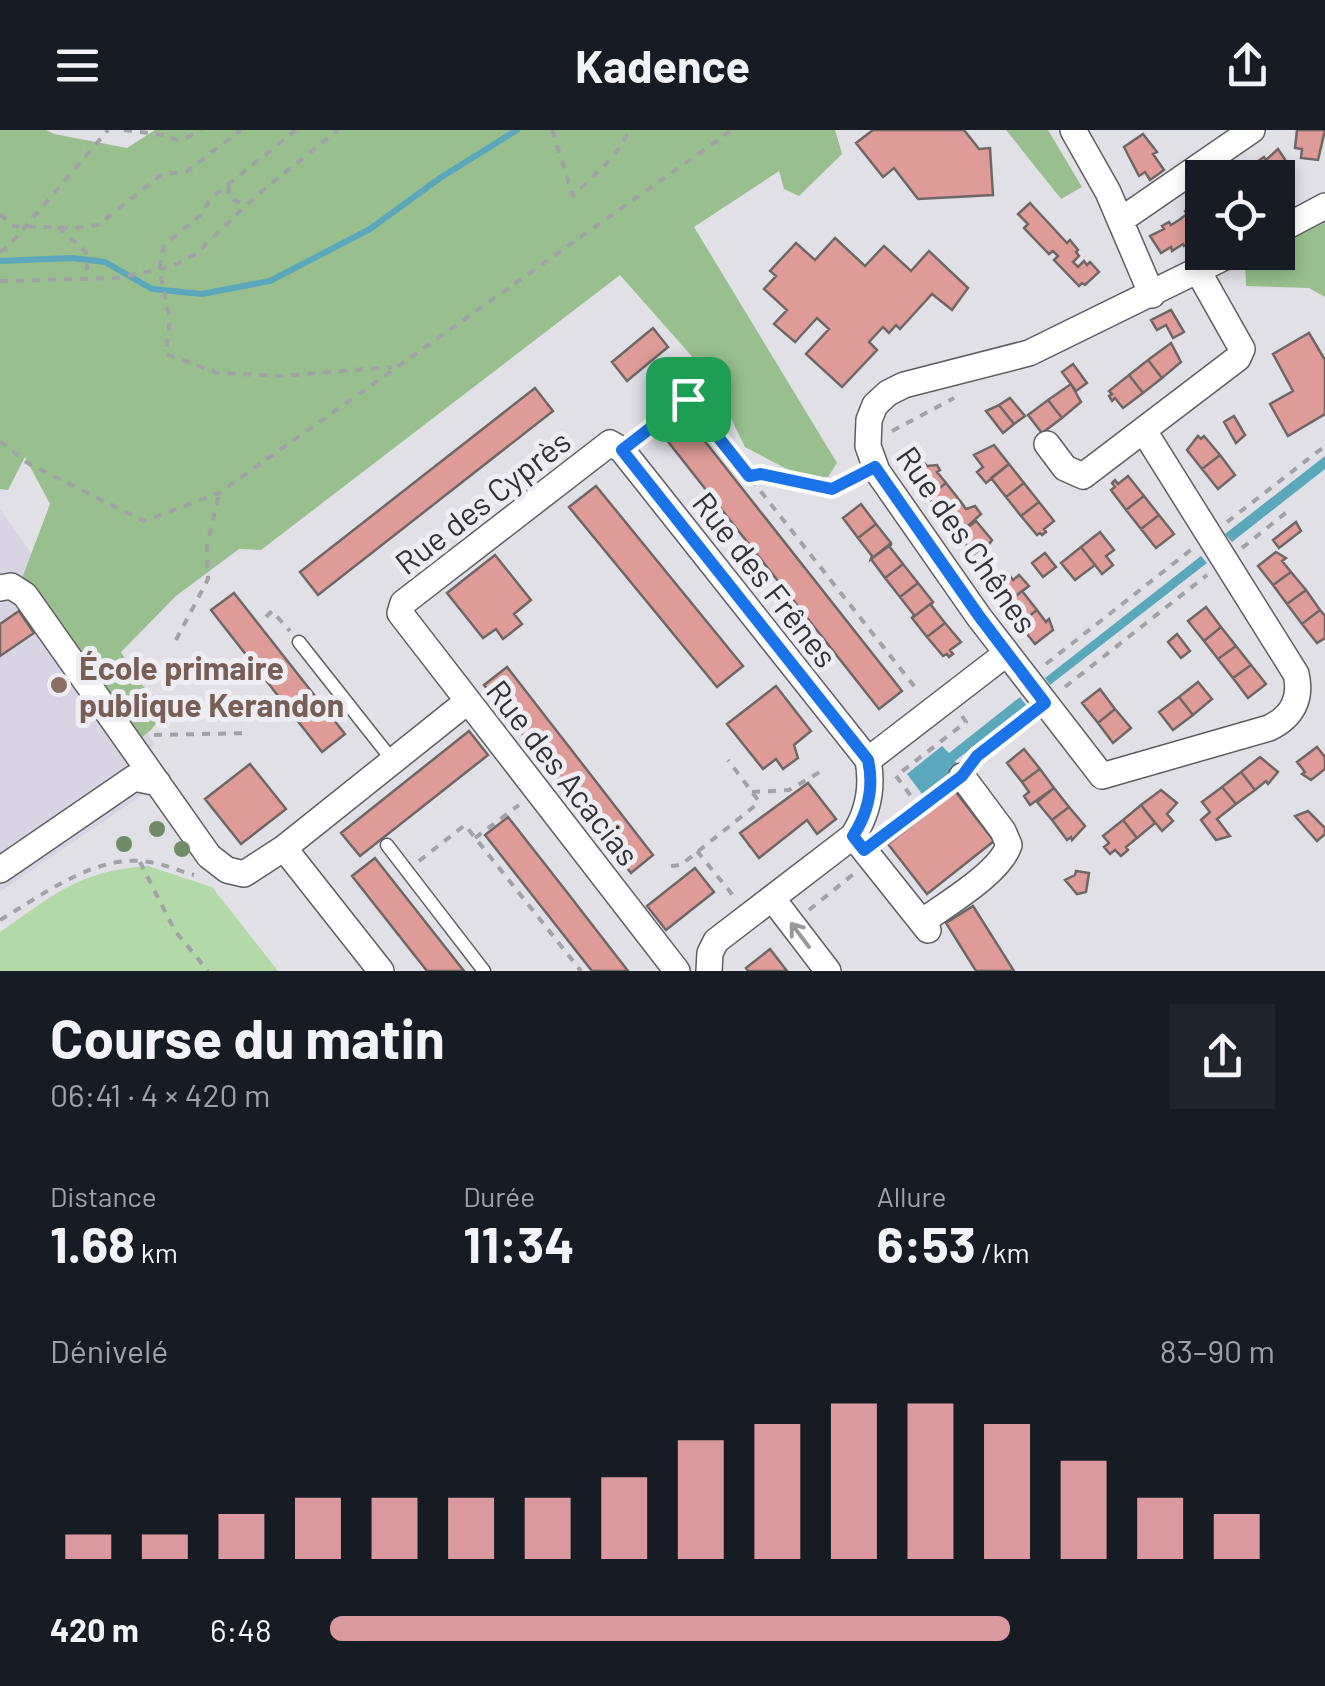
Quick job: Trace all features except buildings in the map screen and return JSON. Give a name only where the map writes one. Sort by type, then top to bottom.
[{"type":"street","points":[[1073,130],[1121,220],[1152,296]]},
{"type":"street","points":[[1121,220],[1252,130]]},
{"type":"street","points":[[1295,222],[1325,206]]},
{"type":"street","points":[[1047,444],[1065,468],[1083,476],[1238,358],[1242,349],[1198,271]]},
{"type":"street","name":"Rue des Chênes","points":[[1198,271],[1020,356],[894,389],[876,405],[868,434],[870,458],[1007,653],[1102,776],[1269,728],[1282,722],[1296,703],[1296,674],[1226,560]]},
{"type":"street","points":[[1144,431],[1226,560]]},
{"type":"street","name":"Rue des Cyprès","points":[[400,613],[403,604],[616,446]]},
{"type":"street","name":"Rue des Frênes","points":[[616,446],[868,760]]},
{"type":"street","points":[[0,588],[11,586],[26,595],[209,856],[227,870],[244,874],[262,864],[468,701]]},
{"type":"street","name":"Rue des Acacias","points":[[400,613],[677,971]]},
{"type":"street","points":[[710,971],[713,945],[772,898],[852,844],[864,820],[870,791],[868,760],[1007,653]]},
{"type":"street","points":[[852,844],[925,926],[992,869],[1009,846],[1003,830],[962,776]]},
{"type":"street","points":[[0,870],[134,778],[158,783]]},
{"type":"street","points":[[284,848],[381,971]]},
{"type":"street","points":[[772,898],[828,971]]},
{"type":"lane","points":[[300,642],[393,761]]},
{"type":"lane","points":[[387,845],[484,971]]},
{"type":"path","points":[[0,252],[108,130]]},
{"type":"path","points":[[124,130],[180,141],[200,130]]},
{"type":"path","points":[[0,214],[14,226],[98,225],[162,174],[186,172],[241,130]]},
{"type":"path","points":[[296,130],[210,198],[202,214],[164,245],[159,270],[170,319],[166,354],[218,373],[282,376],[397,367]]},
{"type":"path","points":[[0,281],[119,278],[173,266],[196,252],[246,205],[338,130]]},
{"type":"path","points":[[552,130],[573,196],[614,156],[630,130]]},
{"type":"path","points":[[0,441],[29,464],[144,521],[219,493],[732,130]]},
{"type":"path","points":[[230,183],[228,196],[246,205]]},
{"type":"path","points":[[58,228],[86,252],[88,279]]},
{"type":"path","points":[[868,434],[884,435],[958,396]]},
{"type":"path","points":[[616,446],[688,399],[940,703],[966,722],[896,776],[920,808]]},
{"type":"path","points":[[1027,679],[1325,446]]},
{"type":"path","points":[[749,476],[761,474],[832,489],[875,467]]},
{"type":"path","points":[[176,640],[208,579],[207,546],[219,493]]},
{"type":"path","points":[[799,918],[858,870],[852,844],[920,808],[962,776],[977,756],[1288,511]]},
{"type":"path","points":[[266,617],[272,611],[300,642]]},
{"type":"path","points":[[134,750],[156,733],[249,733]]},
{"type":"path","points":[[671,866],[680,864],[756,804],[758,800],[728,760]]},
{"type":"path","points":[[752,792],[790,790],[826,769]]},
{"type":"path","points":[[475,838],[538,791]]},
{"type":"path","points":[[407,871],[465,825],[581,971]]},
{"type":"path","points":[[697,851],[748,916]]},
{"type":"path","points":[[140,862],[175,931],[208,971]]},
{"type":"path","points":[[0,920],[76,876],[114,864],[140,862],[206,879],[227,870]]},
{"type":"shaded area","name":"École primaire publique Kerandon","points":[[0,509],[81,624],[155,745],[132,763],[151,789],[0,892]]},
{"type":"green space","points":[[0,130],[46,130],[127,148],[155,130],[835,130],[842,154],[799,196],[784,189],[779,171],[694,227],[837,463],[828,477],[808,480],[745,447],[711,378],[620,275],[261,550],[239,549],[176,596],[121,652],[141,684],[166,709],[140,739],[21,581],[50,504],[25,457],[8,490],[0,489]]},
{"type":"green space","points":[[1006,130],[1048,130],[1082,187],[1061,199]]},
{"type":"green space","points":[[1325,220],[1325,297],[1309,288],[1246,286],[1245,270],[1295,270],[1295,235]]},
{"type":"green space","points":[[148,866],[212,887],[278,971],[0,971],[0,932],[85,879]]},
{"type":"water","points":[[1325,456],[1325,469],[1232,542],[1225,534]]},
{"type":"water","points":[[1201,556],[1207,563],[1050,685],[1045,678]]},
{"type":"water","points":[[1020,697],[1026,705],[955,761],[961,769],[925,798],[907,774],[942,746],[949,753]]},
{"type":"waterway","points":[[0,261],[72,258],[105,262],[152,289],[202,294],[270,281],[370,229],[440,178],[517,130]]},
{"type":"place","name":"École primaire publique Kerandon","points":[[59,685]]},
{"type":"route","points":[[688,399],[749,476],[761,474],[832,489],[875,467],[1045,703],[977,756],[962,776],[864,850],[853,836],[864,820],[870,791],[868,760],[622,450],[688,399]]}]
